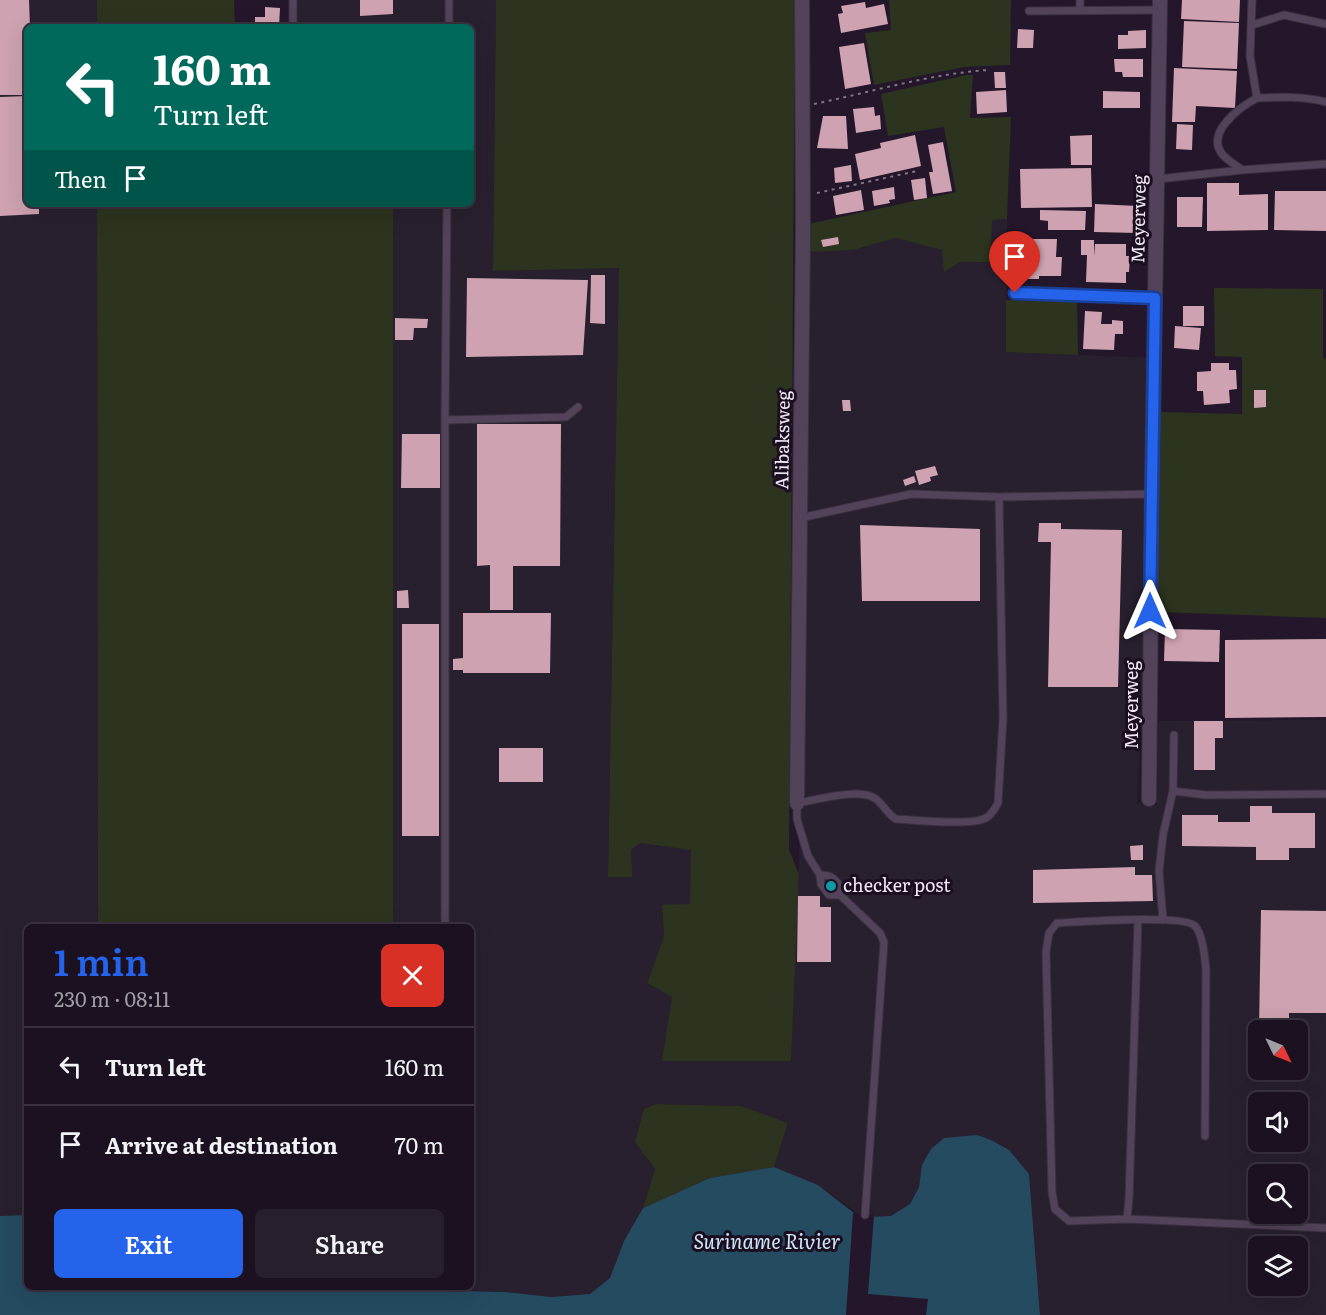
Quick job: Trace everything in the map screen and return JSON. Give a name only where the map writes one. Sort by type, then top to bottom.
[{"type":"street","name":"Alibaksweg","points":[[797,803],[802,0]]},
{"type":"street","name":"Meyerweg","points":[[1149,799],[1151,494],[1161,5]]},
{"type":"lane","points":[[293,0],[293,24]]},
{"type":"lane","points":[[449,0],[449,24]]},
{"type":"lane","points":[[1080,0],[1080,10]]},
{"type":"lane","points":[[1133,10],[1134,0]]},
{"type":"lane","points":[[1252,0],[1250,56],[1257,98]]},
{"type":"lane","points":[[1029,10],[1133,10],[1161,5]]},
{"type":"lane","points":[[1252,25],[1284,15],[1326,24]]},
{"type":"lane","points":[[1242,170],[1222,154],[1219,142],[1220,131],[1233,114],[1257,98],[1291,97],[1326,102]]},
{"type":"lane","points":[[1158,179],[1326,164]]},
{"type":"lane","points":[[445,924],[447,207]]},
{"type":"lane","points":[[1015,293],[1155,298]]},
{"type":"lane","points":[[445,420],[566,417],[578,407]]},
{"type":"lane","points":[[800,518],[911,494],[999,497],[1151,494]]},
{"type":"lane","points":[[797,803],[847,795],[866,795],[877,799],[890,816],[896,819],[971,821],[987,818],[994,811],[998,803],[1002,718],[999,497]]},
{"type":"lane","points":[[1162,920],[1159,871],[1163,835],[1173,791],[1174,735]]},
{"type":"lane","points":[[1173,791],[1206,795],[1326,794]]},
{"type":"lane","name":"Alibaksweg","points":[[797,803],[797,819],[808,856],[820,875],[821,884],[829,895],[840,895]]},
{"type":"lane","points":[[820,875],[831,875],[840,886],[840,895],[880,933],[884,942],[866,1215]]},
{"type":"lane","points":[[1127,1219],[1138,920]]},
{"type":"lane","points":[[1205,1136],[1206,970],[1204,947],[1196,926],[1187,921],[1162,920],[1057,923],[1049,933],[1046,952],[1052,1192],[1055,1209],[1069,1221],[1127,1219],[1326,1228]]},
{"type":"path","points":[[802,106],[966,71],[988,70]]},
{"type":"path","points":[[802,196],[917,171]]},
{"type":"shaded area","points":[[0,0],[97,0],[97,24],[24,24],[24,207],[97,207],[98,924],[24,924],[24,1215],[0,1216]]},
{"type":"shaded area","points":[[298,0],[496,0],[493,271],[619,268],[608,877],[640,843],[691,849],[690,905],[662,905],[664,936],[647,983],[672,997],[663,1061],[791,1061],[806,687],[808,252],[853,250],[896,238],[942,250],[945,271],[960,262],[991,262],[992,220],[1007,219],[1006,352],[1150,358],[1142,699],[1137,803],[1157,805],[1158,721],[1326,720],[1326,1315],[1040,1315],[1029,1174],[931,1149],[922,1165],[919,1187],[910,1204],[891,1216],[863,1217],[818,1185],[774,1167],[788,1123],[741,1106],[656,1104],[635,1142],[655,1169],[643,1208],[624,1241],[610,1278],[590,1294],[551,1297],[505,1292],[424,1290],[474,1290],[474,924],[393,924],[393,207],[474,207],[474,24],[298,24]]},
{"type":"green space","points":[[97,0],[234,0],[235,24],[97,24]]},
{"type":"green space","points":[[496,0],[795,0],[789,850],[799,874],[791,1061],[662,1061],[672,997],[647,983],[664,936],[662,905],[690,904],[691,850],[640,843],[631,850],[632,877],[608,877],[619,268],[493,271]]},
{"type":"green space","points":[[889,0],[1011,0],[1010,65],[964,67],[874,85],[865,33],[891,30]]},
{"type":"green space","points":[[973,75],[970,118],[1011,117],[1007,219],[992,220],[991,262],[960,262],[944,272],[942,250],[896,238],[853,250],[808,252],[808,224],[956,192],[944,127],[888,136],[881,94]]},
{"type":"green space","points":[[97,207],[393,207],[393,924],[98,924]]},
{"type":"green space","points":[[1214,288],[1323,289],[1323,358],[1326,359],[1326,618],[1158,612],[1161,412],[1242,414],[1242,357],[1215,356]]},
{"type":"green space","points":[[1006,300],[1077,302],[1078,355],[1006,352]]},
{"type":"green space","points":[[656,1104],[741,1106],[788,1123],[774,1167],[710,1178],[643,1208],[655,1169],[635,1142],[644,1109]]},
{"type":"water","name":"Suriname Rivier","points":[[977,1135],[991,1140],[1009,1150],[1029,1174],[1040,1315],[0,1315],[0,1216],[24,1215],[24,1290],[424,1290],[505,1292],[551,1297],[590,1294],[610,1278],[624,1241],[643,1208],[710,1178],[774,1167],[818,1185],[854,1213],[863,1217],[891,1216],[910,1204],[919,1187],[922,1165],[931,1149],[944,1138]]},
{"type":"pier","points":[[853,1213],[874,1215],[868,1294],[928,1299],[926,1315],[846,1315]]},
{"type":"building","points":[[0,0],[29,0],[30,24],[24,24],[24,95],[0,95]]},
{"type":"building","points":[[360,0],[393,0],[393,14],[360,16]]},
{"type":"building","points":[[1182,0],[1240,0],[1239,22],[1181,19]]},
{"type":"building","points":[[865,2],[866,8],[884,4],[888,24],[841,33],[838,14],[843,13],[841,6]]},
{"type":"building","points":[[265,7],[280,8],[279,24],[255,24],[255,17],[265,17]]},
{"type":"building","points":[[1184,21],[1239,23],[1237,69],[1182,67]]},
{"type":"building","points":[[1018,29],[1034,30],[1033,48],[1017,48]]},
{"type":"building","points":[[1146,30],[1146,48],[1118,49],[1118,35],[1128,35],[1128,31]]},
{"type":"building","points":[[864,43],[871,84],[845,89],[839,47]]},
{"type":"building","points":[[1114,59],[1143,59],[1143,77],[1123,77],[1122,72],[1115,72]]},
{"type":"building","points":[[1174,68],[1237,71],[1235,108],[1196,106],[1195,122],[1172,122]]},
{"type":"building","points":[[994,72],[1005,72],[1006,88],[995,88]]},
{"type":"building","points":[[1006,90],[1007,112],[977,114],[976,92]]},
{"type":"building","points":[[1103,91],[1140,92],[1140,108],[1103,108]]},
{"type":"building","points":[[24,96],[24,207],[39,207],[39,214],[0,216],[0,97]]},
{"type":"building","points":[[874,107],[875,116],[880,115],[881,129],[856,133],[853,109]]},
{"type":"building","points":[[823,116],[846,116],[848,149],[817,148]]},
{"type":"building","points":[[1177,124],[1193,125],[1192,150],[1176,149]]},
{"type":"building","points":[[915,135],[921,166],[860,180],[855,154],[881,148],[880,143]]},
{"type":"building","points":[[1092,135],[1092,165],[1071,165],[1070,136]]},
{"type":"building","points":[[943,142],[952,191],[933,194],[929,172],[933,172],[928,145]]},
{"type":"building","points":[[851,165],[852,181],[835,183],[834,168]]},
{"type":"building","points":[[1091,168],[1092,207],[1021,208],[1020,169]]},
{"type":"building","points":[[925,178],[927,198],[914,200],[911,180]]},
{"type":"building","points":[[1207,183],[1239,183],[1239,195],[1268,194],[1268,230],[1207,231]]},
{"type":"building","points":[[894,187],[895,199],[889,200],[890,203],[874,206],[872,191]]},
{"type":"building","points":[[861,190],[864,210],[836,215],[833,196]]},
{"type":"building","points":[[1275,191],[1326,191],[1326,231],[1274,230]]},
{"type":"building","points":[[1177,197],[1203,197],[1202,227],[1177,227]]},
{"type":"building","points":[[1095,204],[1138,206],[1137,233],[1094,232]]},
{"type":"building","points":[[1040,210],[1086,211],[1085,230],[1048,230],[1048,221],[1040,220]]},
{"type":"building","points":[[838,237],[839,244],[823,247],[821,240]]},
{"type":"building","points":[[1014,239],[1023,240],[1022,252],[1013,251]]},
{"type":"building","points":[[1028,239],[1057,239],[1056,257],[1062,257],[1061,276],[1022,279],[1023,261],[1027,261]]},
{"type":"building","points":[[1081,240],[1094,240],[1094,256],[1095,244],[1126,244],[1126,256],[1130,256],[1126,283],[1086,282],[1087,255],[1081,255]]},
{"type":"building","points":[[591,275],[605,275],[605,324],[590,323]]},
{"type":"building","points":[[467,278],[588,280],[583,355],[466,357]]},
{"type":"building","points":[[1183,306],[1204,306],[1204,326],[1183,326]]},
{"type":"building","points":[[1085,311],[1102,312],[1101,324],[1112,324],[1112,320],[1123,321],[1123,334],[1115,334],[1114,350],[1083,349]]},
{"type":"building","points":[[395,318],[428,319],[427,328],[414,328],[413,340],[395,340]]},
{"type":"building","points":[[1175,326],[1201,328],[1199,350],[1174,348]]},
{"type":"building","points":[[1211,363],[1229,363],[1229,370],[1236,370],[1237,389],[1229,390],[1230,403],[1204,405],[1203,391],[1197,391],[1197,372],[1211,371]]},
{"type":"building","points":[[1254,390],[1266,390],[1266,407],[1254,408]]},
{"type":"building","points":[[842,400],[850,400],[851,411],[843,411]]},
{"type":"building","points":[[477,424],[561,424],[560,566],[513,566],[513,610],[490,610],[490,565],[477,566]]},
{"type":"building","points":[[402,434],[440,434],[440,488],[401,488]]},
{"type":"building","points":[[935,466],[938,475],[930,477],[931,481],[919,485],[915,471]]},
{"type":"building","points":[[914,476],[916,482],[905,486],[903,480]]},
{"type":"building","points":[[1039,523],[1061,523],[1061,529],[1122,530],[1118,687],[1048,687],[1051,542],[1038,542]]},
{"type":"building","points":[[860,525],[980,529],[980,601],[862,601]]},
{"type":"building","points":[[408,590],[409,608],[397,608],[397,591]]},
{"type":"building","points":[[463,613],[551,613],[550,673],[463,673],[463,670],[453,670],[453,659],[463,658]]},
{"type":"building","points":[[402,624],[439,624],[439,836],[402,836]]},
{"type":"building","points":[[1165,629],[1220,630],[1219,662],[1164,661]]},
{"type":"building","points":[[1326,639],[1326,717],[1225,718],[1225,640]]},
{"type":"building","points":[[1194,721],[1223,721],[1223,738],[1215,738],[1215,770],[1194,770]]},
{"type":"building","points":[[499,748],[543,748],[543,782],[499,782]]},
{"type":"building","points":[[1250,806],[1272,806],[1272,813],[1315,813],[1315,848],[1289,848],[1289,860],[1256,860],[1256,847],[1182,846],[1182,815],[1218,815],[1218,822],[1250,822]]},
{"type":"building","points":[[1143,845],[1143,860],[1131,860],[1130,846]]},
{"type":"building","points":[[1135,867],[1135,875],[1152,875],[1153,901],[1033,903],[1033,870]]},
{"type":"building","points":[[798,896],[820,896],[820,907],[831,907],[831,962],[797,962]]},
{"type":"building","points":[[1261,910],[1326,911],[1326,1013],[1289,1013],[1289,1020],[1259,1020]]},
{"type":"place","name":"checker post","points":[[831,886]]},
{"type":"route","points":[[1015,293],[1155,298],[1150,611]]}]
